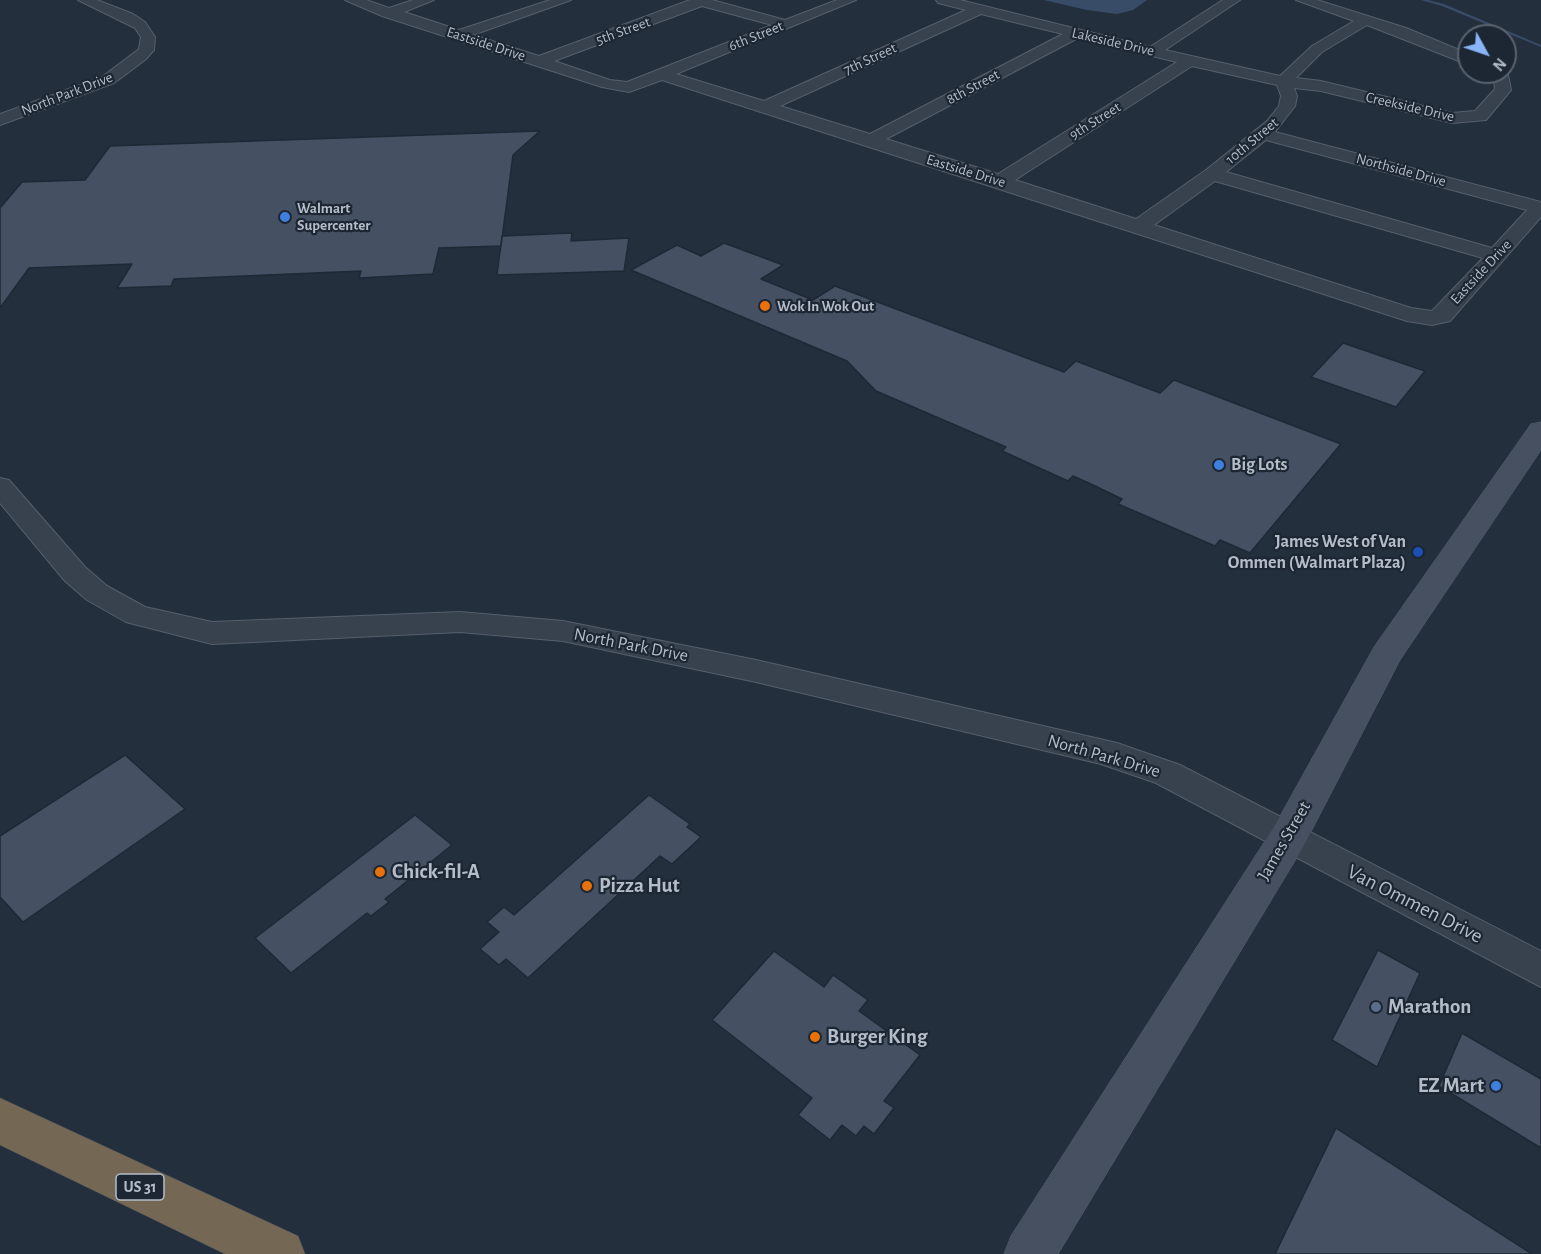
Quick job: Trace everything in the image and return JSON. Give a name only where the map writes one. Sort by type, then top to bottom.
[{"type":"highway","name":"US 31","points":[[0,1121],[280,1254]]},
{"type":"street","name":"North Park Drive","points":[[0,120],[108,80],[146,50],[148,37],[140,25],[128,17],[85,0]]},
{"type":"street","name":"Eastside Drive","points":[[352,0],[619,86],[629,87],[663,75],[1000,181],[1407,314],[1432,318],[1442,316],[1473,278],[1497,256],[1540,208]]},
{"type":"street","points":[[387,13],[428,0]]},
{"type":"street","points":[[459,35],[564,0]]},
{"type":"street","points":[[701,0],[783,24]]},
{"type":"street","name":"5th Street","points":[[541,61],[701,0]]},
{"type":"street","name":"6th Street","points":[[663,75],[783,24],[813,16],[849,0]]},
{"type":"street","name":"Lakeside Drive","points":[[943,0],[1284,82]]},
{"type":"street","points":[[1152,52],[1233,0]]},
{"type":"street","points":[[1303,0],[1365,20],[1457,54]]},
{"type":"street","name":"7th Street","points":[[763,108],[977,10]]},
{"type":"street","points":[[1284,82],[1317,49],[1365,20]]},
{"type":"street","name":"8th Street","points":[[870,141],[1076,33]]},
{"type":"street","name":"9th Street","points":[[1000,181],[1190,61]]},
{"type":"street","name":"Creekside Drive","points":[[1284,82],[1321,86],[1452,118],[1480,116],[1503,90],[1502,84]]},
{"type":"street","name":"10th Street","points":[[1138,227],[1212,174],[1273,125],[1287,106],[1289,96],[1284,82]]},
{"type":"street","name":"Northside Drive","points":[[1261,133],[1540,208]]},
{"type":"street","points":[[1212,174],[1497,256]]},
{"type":"street","name":"James Street","points":[[1029,1254],[1288,838],[1386,655],[1541,430]]},
{"type":"street","name":"North Park Drive","points":[[0,486],[75,573],[91,588],[136,615],[171,625],[212,633],[253,633],[460,622],[519,626],[610,640],[756,671],[1105,752],[1168,774],[1288,838]]},
{"type":"street","name":"Van Ommen Drive","points":[[1288,838],[1541,970]]},
{"type":"water","points":[[1044,0],[1147,0],[1133,10],[1117,14]]},
{"type":"building","name":"Walmart Supercenter","points":[[540,131],[513,155],[501,246],[439,248],[433,274],[359,278],[361,271],[174,279],[171,286],[117,288],[132,264],[29,268],[0,308],[0,208],[22,182],[85,180],[110,146]]},
{"type":"building","points":[[572,233],[571,241],[629,238],[624,271],[497,275],[502,236]]},
{"type":"building","points":[[724,243],[783,265],[761,279],[813,300],[835,286],[1064,372],[1076,361],[1160,393],[1174,380],[1341,444],[1250,553],[1220,540],[1215,546],[1118,504],[1122,499],[1093,485],[1073,476],[1068,481],[1002,451],[1006,447],[876,391],[847,361],[631,270],[677,245],[701,256]]},
{"type":"building","points":[[1343,343],[1425,371],[1396,407],[1311,377]]},
{"type":"building","points":[[125,755],[185,809],[23,922],[0,897],[0,836]]},
{"type":"building","name":"Pizza Hut","points":[[649,795],[690,824],[687,827],[701,837],[672,864],[660,856],[528,978],[506,959],[499,965],[480,949],[499,932],[487,922],[504,907],[514,915]]},
{"type":"building","name":"Chick-fil-A","points":[[415,815],[452,845],[385,899],[389,902],[371,916],[367,913],[291,973],[255,938]]},
{"type":"building","points":[[1378,950],[1420,973],[1377,1067],[1332,1040]]},
{"type":"building","name":"Burger King","points":[[774,951],[824,987],[833,975],[868,1000],[859,1011],[920,1055],[884,1101],[894,1108],[874,1134],[864,1126],[856,1136],[842,1125],[830,1140],[798,1115],[812,1098],[712,1020]]},
{"type":"building","points":[[1462,1033],[1541,1079],[1541,1148],[1439,1086]]},
{"type":"building","points":[[1336,1128],[1532,1254],[1275,1254]]},
{"type":"waterway","points":[[1423,0],[1443,5],[1541,46]]},
{"type":"place","name":"Walmart Supercenter","points":[[285,217]]},
{"type":"place","name":"Wok In Wok Out","points":[[765,306]]},
{"type":"place","name":"Big Lots","points":[[1219,465]]},
{"type":"place","name":"James West of Van Ommen (Walmart Plaza)","points":[[1418,552]]},
{"type":"place","name":"Chick-fil-A","points":[[380,872]]},
{"type":"place","name":"Pizza Hut","points":[[587,886]]},
{"type":"place","name":"Marathon","points":[[1376,1007]]},
{"type":"place","name":"Burger King","points":[[815,1037]]},
{"type":"place","name":"EZ Mart","points":[[1496,1086]]}]
